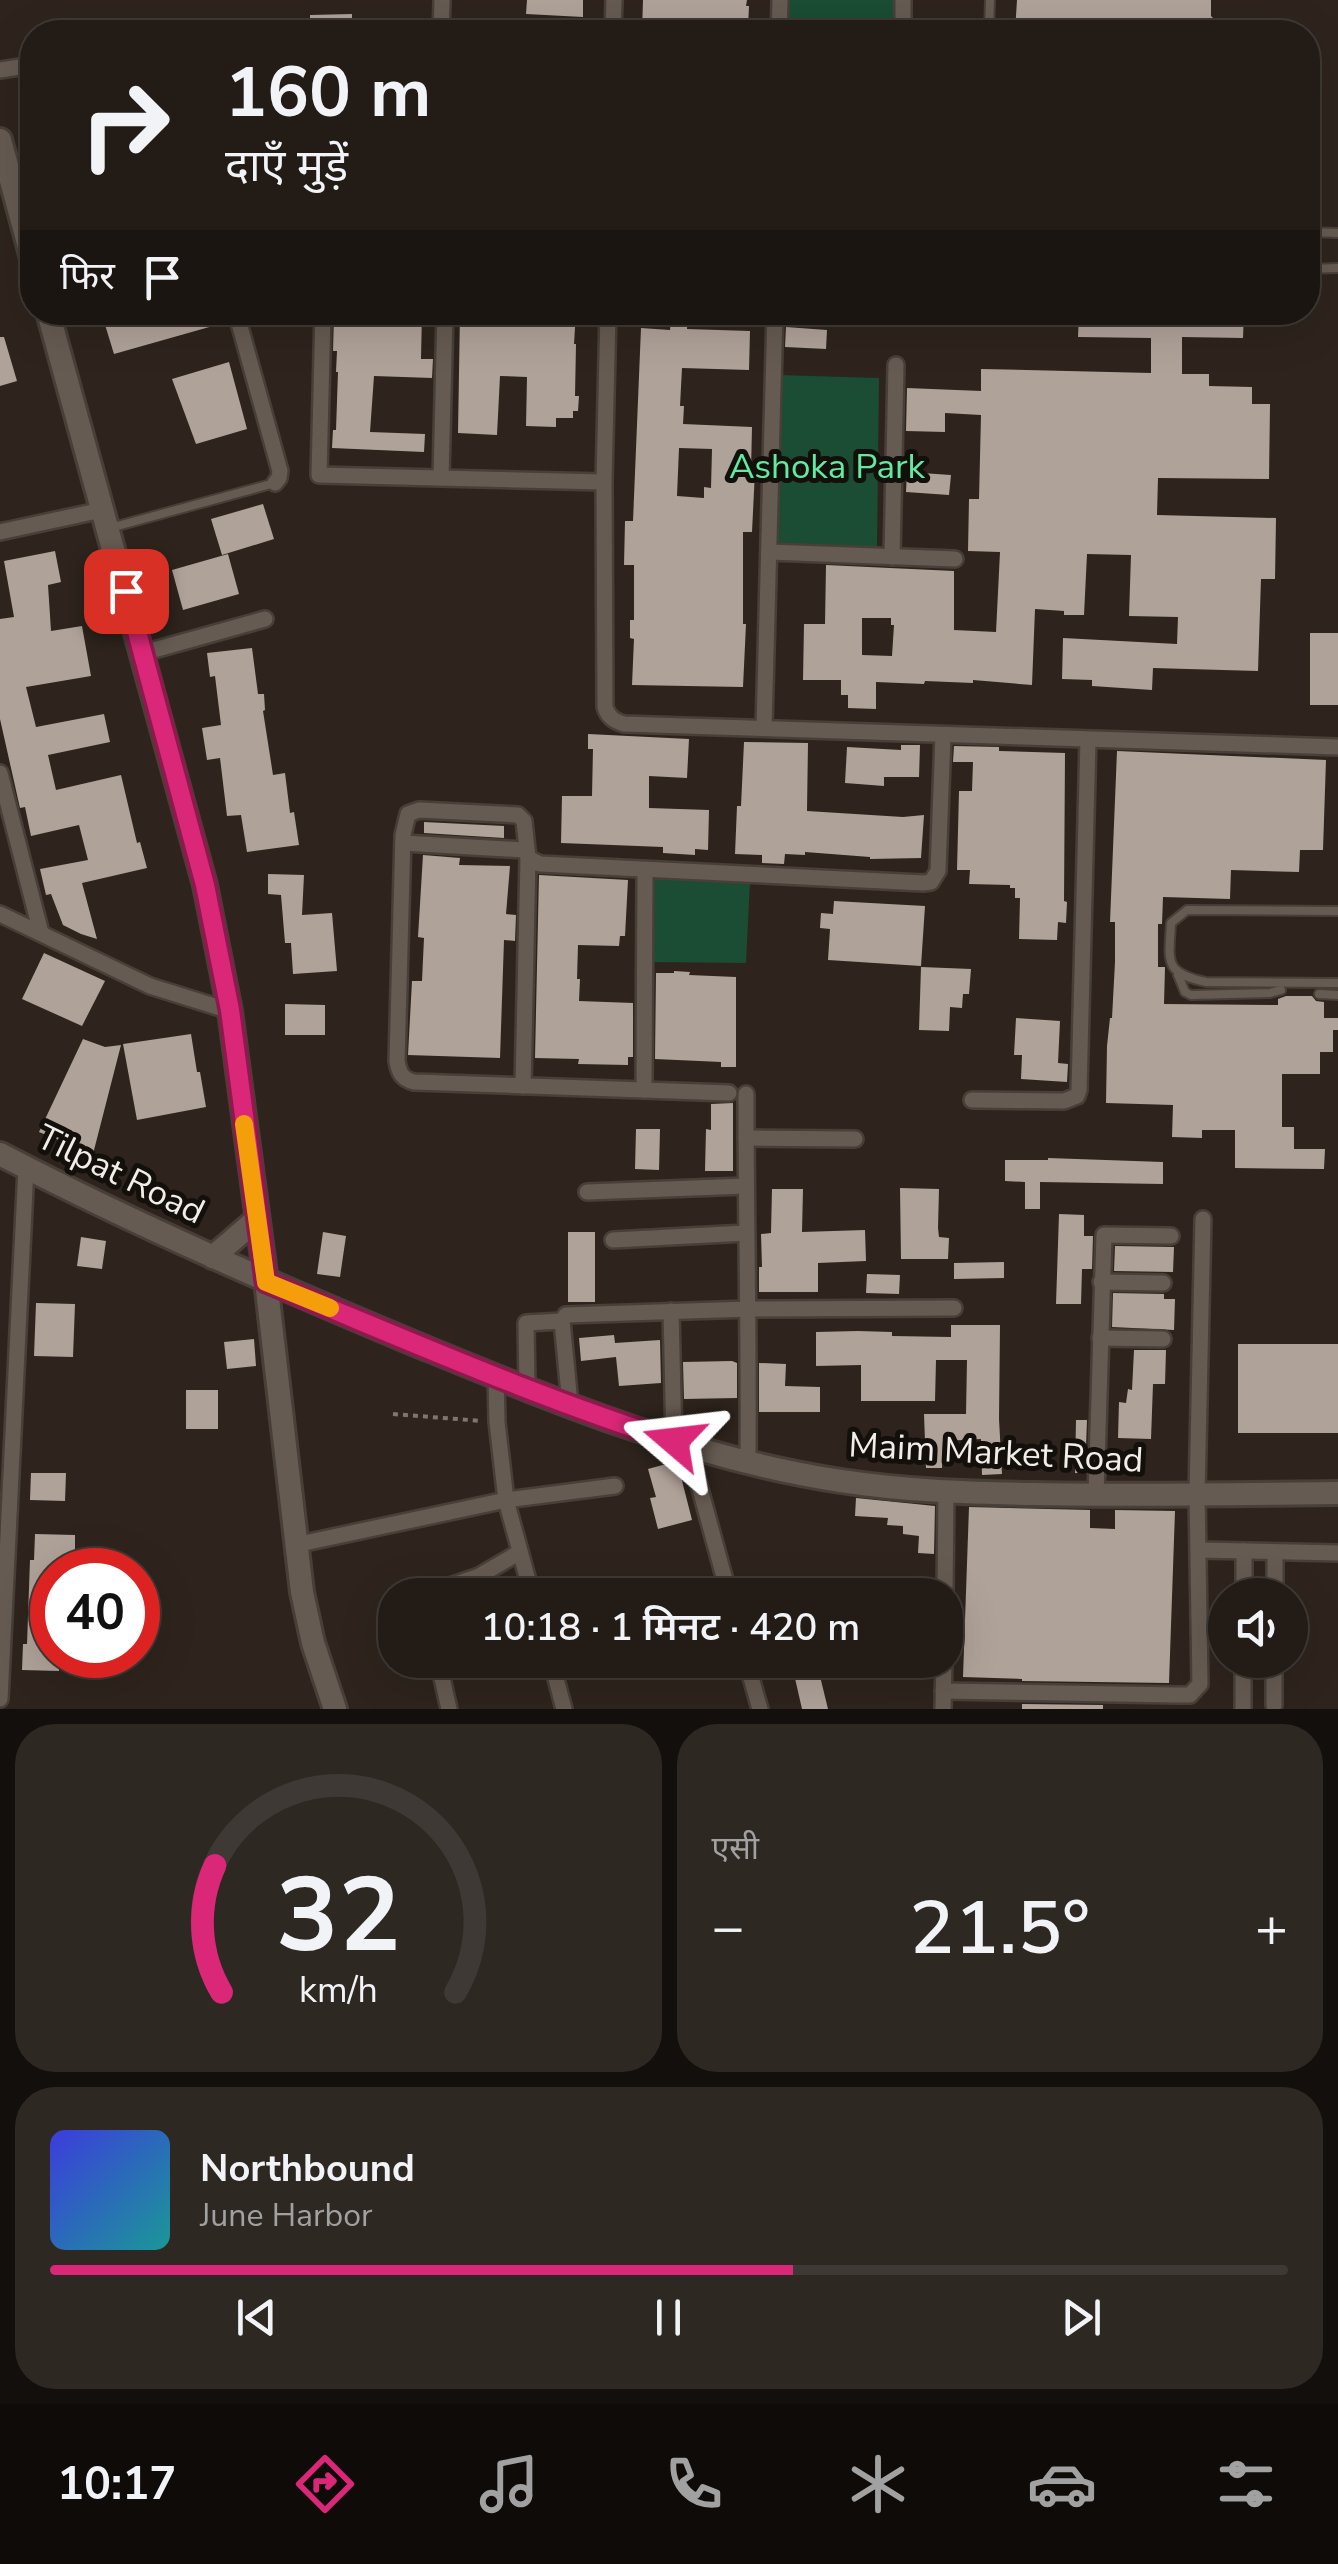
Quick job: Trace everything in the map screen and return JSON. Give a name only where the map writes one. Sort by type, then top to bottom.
[{"type":"street","points":[[0,140],[20,214]]},
{"type":"street","points":[[52,325],[205,885],[230,1010],[302,1592],[313,1643],[335,1709]]},
{"type":"street","points":[[240,325],[280,470],[275,483]]},
{"type":"street","points":[[324,325],[319,475],[604,482]]},
{"type":"street","points":[[441,478],[444,325]]},
{"type":"street","points":[[608,325],[604,707],[613,720],[624,724],[1338,746]]},
{"type":"street","points":[[764,728],[775,325]]},
{"type":"street","points":[[892,557],[896,366]]},
{"type":"street","points":[[0,532],[105,519]]},
{"type":"street","points":[[769,552],[956,559]]},
{"type":"street","points":[[143,653],[265,619]]},
{"type":"street","points":[[403,843],[527,854],[540,864],[931,882],[938,871],[943,735]]},
{"type":"street","points":[[972,1100],[1064,1100],[1077,1096],[1080,1090],[1088,740]]},
{"type":"street","points":[[0,772],[41,933]]},
{"type":"street","points":[[523,1086],[527,854],[524,822],[518,815],[412,810],[406,818],[403,843],[397,1061],[403,1078],[414,1082],[523,1086],[729,1093]]},
{"type":"street","points":[[644,1090],[645,870]]},
{"type":"street","points":[[0,914],[150,986],[230,1010]]},
{"type":"street","points":[[746,1094],[748,1462]]},
{"type":"street","points":[[746,1138],[855,1139]]},
{"type":"street","name":"Tilpat Road","points":[[0,1154],[266,1282]]},
{"type":"street","points":[[0,1699],[7,1410],[26,1168]]},
{"type":"street","points":[[587,1192],[746,1186]]},
{"type":"street","points":[[213,1257],[257,1219]]},
{"type":"street","points":[[944,1691],[1190,1702],[1200,1684],[1197,1494],[1203,1220]]},
{"type":"street","points":[[613,1240],[746,1233]]},
{"type":"street","points":[[1096,1495],[1104,1235],[1171,1236]]},
{"type":"street","name":"Maim Market Road","points":[[266,1282],[622,1425],[748,1462],[840,1481],[946,1492],[1338,1493]]},
{"type":"street","points":[[1102,1282],[1163,1283]]},
{"type":"street","points":[[570,1404],[564,1315],[954,1308]]},
{"type":"street","points":[[671,1311],[681,1443],[723,1578]]},
{"type":"street","points":[[527,1388],[526,1323],[562,1321]]},
{"type":"street","points":[[1100,1338],[1162,1340]]},
{"type":"street","points":[[496,1377],[506,1500],[527,1578]]},
{"type":"street","points":[[296,1546],[506,1500],[615,1486]]},
{"type":"street","points":[[945,1578],[946,1492]]},
{"type":"street","points":[[1198,1550],[1338,1553]]},
{"type":"street","points":[[1244,1551],[1244,1578]]},
{"type":"street","points":[[472,1578],[520,1552]]},
{"type":"street","points":[[1275,1578],[1276,1552]]},
{"type":"street","points":[[442,1678],[449,1709]]},
{"type":"street","points":[[556,1678],[564,1709]]},
{"type":"street","points":[[751,1678],[760,1709]]},
{"type":"street","points":[[944,1678],[944,1709]]},
{"type":"street","points":[[1243,1678],[1243,1709]]},
{"type":"street","points":[[1274,1678],[1274,1705]]},
{"type":"lane","points":[[105,519],[275,483]]},
{"type":"lane","points":[[1281,990],[1191,995],[1185,992],[1169,960],[1171,923],[1186,910],[1338,911]]},
{"type":"lane","points":[[1176,973],[1206,982],[1338,983]]},
{"type":"lane","points":[[1318,994],[1338,995]]},
{"type":"path","points":[[393,1414],[497,1422]]},
{"type":"green space","points":[[789,0],[893,0],[893,20],[788,20]]},
{"type":"green space","name":"Ashoka Park","points":[[777,375],[879,378],[877,549],[780,547]]},
{"type":"green space","points":[[655,879],[750,881],[746,963],[652,962]]},
{"type":"building","points":[[527,0],[583,0],[583,17],[526,14]]},
{"type":"building","points":[[643,0],[747,0],[749,6],[748,20],[642,20]]},
{"type":"building","points":[[1017,0],[1211,0],[1211,16],[1215,20],[1016,20]]},
{"type":"building","points":[[352,14],[352,20],[310,20],[310,15]]},
{"type":"building","points":[[105,325],[216,325],[114,354]]},
{"type":"building","points":[[334,325],[422,325],[421,359],[433,359],[432,378],[374,376],[370,432],[425,434],[424,452],[332,448],[338,372],[337,351],[333,351]]},
{"type":"building","points":[[460,325],[575,325],[575,396],[579,396],[573,418],[556,418],[556,427],[526,426],[527,377],[500,376],[497,435],[458,433]]},
{"type":"building","points":[[670,325],[687,325],[687,329],[750,331],[749,370],[682,368],[680,406],[684,406],[683,424],[752,427],[752,532],[743,532],[743,687],[632,685],[634,639],[630,638],[630,620],[634,620],[634,565],[624,565],[625,521],[633,521],[641,328],[670,330]],"holes":[[[679,448],[712,449],[711,488],[704,487],[704,498],[677,496]]]},
{"type":"building","points":[[1078,325],[1244,325],[1243,338],[1182,337],[1182,374],[1209,374],[1209,386],[1252,387],[1252,404],[1270,404],[1269,479],[1158,478],[1157,515],[1276,518],[1275,579],[1261,579],[1258,671],[1153,668],[1152,690],[1092,686],[1092,680],[1062,679],[1063,638],[1177,644],[1178,617],[1129,616],[1131,555],[1087,554],[1084,615],[1035,609],[1032,685],[973,680],[876,682],[876,709],[848,708],[848,695],[841,695],[841,680],[803,680],[804,624],[825,624],[826,565],[954,571],[954,630],[996,632],[1000,552],[968,551],[969,499],[979,499],[981,415],[945,413],[945,432],[906,431],[907,388],[981,391],[981,369],[1151,373],[1151,338],[1078,337]],"holes":[[[862,618],[891,618],[892,656],[862,655]]]},
{"type":"building","points":[[786,327],[827,330],[826,349],[785,347]]},
{"type":"building","points":[[0,337],[4,337],[17,381],[0,386]]},
{"type":"building","points":[[229,362],[247,429],[196,444],[172,379]]},
{"type":"building","points":[[907,472],[951,475],[949,495],[906,492]]},
{"type":"building","points":[[263,504],[274,539],[222,555],[211,519]]},
{"type":"building","points":[[55,551],[61,582],[48,585],[51,631],[82,626],[91,676],[26,687],[36,727],[104,714],[110,742],[48,755],[56,790],[121,775],[147,868],[82,883],[97,939],[63,925],[51,894],[46,895],[40,869],[88,860],[79,825],[31,836],[25,807],[20,808],[0,719],[0,619],[14,617],[4,561]]},
{"type":"building","points":[[228,554],[239,594],[183,610],[172,570]]},
{"type":"building","points":[[1310,633],[1338,633],[1338,705],[1310,705]]},
{"type":"building","points":[[252,648],[258,694],[264,694],[273,775],[285,773],[299,845],[247,852],[241,815],[227,816],[220,758],[207,760],[202,728],[221,725],[215,676],[210,677],[207,653]]},
{"type":"building","points":[[588,734],[689,739],[687,778],[649,776],[649,808],[709,810],[708,850],[695,849],[695,855],[663,853],[663,847],[561,843],[562,796],[592,796],[593,749],[588,749]]},
{"type":"building","points":[[744,742],[808,743],[807,811],[924,815],[921,858],[870,859],[805,852],[785,854],[784,864],[762,863],[762,855],[735,854]]},
{"type":"building","points":[[901,745],[920,745],[919,777],[884,777],[884,786],[845,783],[847,747],[901,750]]},
{"type":"building","points":[[954,746],[1065,753],[1067,902],[1066,923],[1058,922],[1057,940],[1019,939],[1020,898],[1015,898],[1015,888],[969,884],[970,870],[957,870],[959,791],[972,791],[973,762],[953,762]]},
{"type":"building","points":[[1117,751],[1326,760],[1323,850],[1300,850],[1299,872],[1231,870],[1230,899],[1163,897],[1162,924],[1158,924],[1158,967],[1165,967],[1164,1004],[1278,1005],[1278,999],[1286,996],[1312,996],[1324,1002],[1324,1018],[1338,1018],[1338,1030],[1333,1030],[1333,1052],[1320,1052],[1320,1074],[1282,1074],[1282,1127],[1294,1127],[1294,1149],[1325,1149],[1324,1169],[1235,1168],[1235,1130],[1202,1130],[1202,1138],[1172,1137],[1173,1105],[1106,1103],[1115,962],[1115,922],[1110,922]]},
{"type":"building","points":[[424,822],[504,826],[504,838],[424,833]]},
{"type":"building","points":[[423,855],[460,858],[459,865],[510,866],[506,914],[516,915],[515,941],[504,940],[500,1058],[408,1055],[412,981],[422,981],[424,938],[418,937]]},
{"type":"building","points":[[268,874],[304,875],[302,915],[332,913],[337,971],[293,974],[291,943],[285,943],[281,895],[268,894]]},
{"type":"building","points":[[539,875],[628,880],[625,936],[620,936],[619,946],[578,945],[577,979],[579,1001],[633,1003],[633,1057],[628,1057],[628,1065],[535,1058]]},
{"type":"building","points":[[834,901],[925,906],[921,966],[828,960],[830,929],[820,928],[821,913],[833,914]]},
{"type":"building","points":[[44,953],[105,981],[82,1026],[22,999]]},
{"type":"building","points":[[921,967],[971,969],[969,994],[963,994],[962,1008],[950,1007],[949,1031],[919,1030]]},
{"type":"building","points":[[656,973],[736,977],[736,1067],[721,1067],[721,1062],[655,1059]]},
{"type":"building","points":[[285,1004],[325,1005],[325,1035],[285,1035]]},
{"type":"building","points":[[1016,1018],[1060,1021],[1058,1063],[1068,1064],[1067,1082],[1021,1079],[1022,1055],[1014,1055]]},
{"type":"building","points":[[191,1034],[206,1107],[137,1120],[123,1044]]},
{"type":"building","points":[[83,1039],[105,1047],[121,1045],[93,1154],[39,1132]]},
{"type":"building","points":[[733,1103],[733,1171],[705,1171],[711,1104]]},
{"type":"building","points":[[636,1129],[660,1129],[659,1170],[635,1169]]},
{"type":"building","points":[[1005,1160],[1163,1162],[1163,1184],[1040,1182],[1040,1209],[1025,1209],[1025,1182],[1005,1181]]},
{"type":"building","points":[[900,1188],[939,1189],[939,1237],[949,1238],[948,1259],[901,1259]]},
{"type":"building","points":[[772,1189],[803,1189],[802,1232],[865,1230],[866,1261],[818,1263],[818,1292],[759,1292],[761,1234],[771,1233]]},
{"type":"building","points":[[1059,1214],[1084,1215],[1084,1236],[1093,1236],[1092,1269],[1082,1269],[1081,1304],[1056,1304]]},
{"type":"building","points":[[323,1232],[346,1236],[340,1277],[317,1274]]},
{"type":"building","points":[[568,1232],[595,1232],[595,1302],[568,1302]]},
{"type":"building","points":[[81,1237],[106,1241],[102,1269],[77,1266]]},
{"type":"building","points":[[1115,1246],[1174,1247],[1173,1272],[1114,1271]]},
{"type":"building","points":[[1004,1262],[1004,1278],[954,1279],[954,1263]]},
{"type":"building","points":[[867,1274],[900,1275],[899,1294],[866,1293]]},
{"type":"building","points":[[1113,1293],[1164,1294],[1164,1299],[1175,1299],[1174,1330],[1112,1327]]},
{"type":"building","points":[[36,1303],[75,1304],[73,1357],[34,1356]]},
{"type":"building","points":[[951,1325],[1000,1325],[1002,1474],[982,1475],[981,1439],[943,1441],[942,1468],[926,1468],[924,1414],[966,1414],[967,1360],[936,1360],[935,1401],[861,1401],[861,1365],[816,1366],[816,1332],[951,1337]]},
{"type":"building","points":[[614,1335],[615,1343],[660,1340],[661,1383],[619,1386],[616,1357],[581,1361],[579,1338]]},
{"type":"building","points":[[254,1339],[256,1366],[227,1369],[224,1342]]},
{"type":"building","points":[[1238,1344],[1338,1344],[1338,1433],[1238,1433]]},
{"type":"building","points":[[1134,1350],[1166,1350],[1165,1384],[1153,1384],[1151,1439],[1118,1438],[1119,1402],[1126,1403],[1128,1389],[1132,1390]]},
{"type":"building","points":[[683,1362],[737,1363],[737,1398],[684,1399]]},
{"type":"building","points":[[759,1363],[786,1364],[785,1386],[820,1387],[820,1412],[759,1412]]},
{"type":"building","points":[[186,1390],[218,1390],[218,1429],[186,1429]]},
{"type":"building","points":[[1076,1420],[1087,1420],[1085,1473],[1075,1473]]},
{"type":"building","points":[[677,1461],[692,1520],[658,1529],[650,1498],[656,1497],[648,1469]]},
{"type":"building","points":[[31,1473],[66,1473],[65,1501],[30,1500]]},
{"type":"building","points":[[856,1498],[935,1506],[934,1554],[918,1553],[919,1536],[903,1534],[903,1526],[887,1525],[888,1518],[855,1516]]},
{"type":"building","points":[[969,1507],[1090,1510],[1090,1528],[1115,1529],[1115,1510],[1175,1511],[1169,1683],[963,1677]]},
{"type":"building","points":[[35,1534],[75,1535],[75,1548],[34,1548]]},
{"type":"building","points":[[30,1560],[30,1670],[22,1670],[23,1644],[27,1644]]},
{"type":"building","points":[[795,1678],[820,1678],[828,1709],[802,1709]]},
{"type":"building","points":[[1022,1704],[1103,1705],[1103,1709],[1022,1709]]},
{"type":"slow traffic","points":[[244,1124],[266,1282],[330,1308]]},
{"type":"route","points":[[126,591],[205,885],[230,1010],[266,1282],[496,1377],[674,1441]]}]
